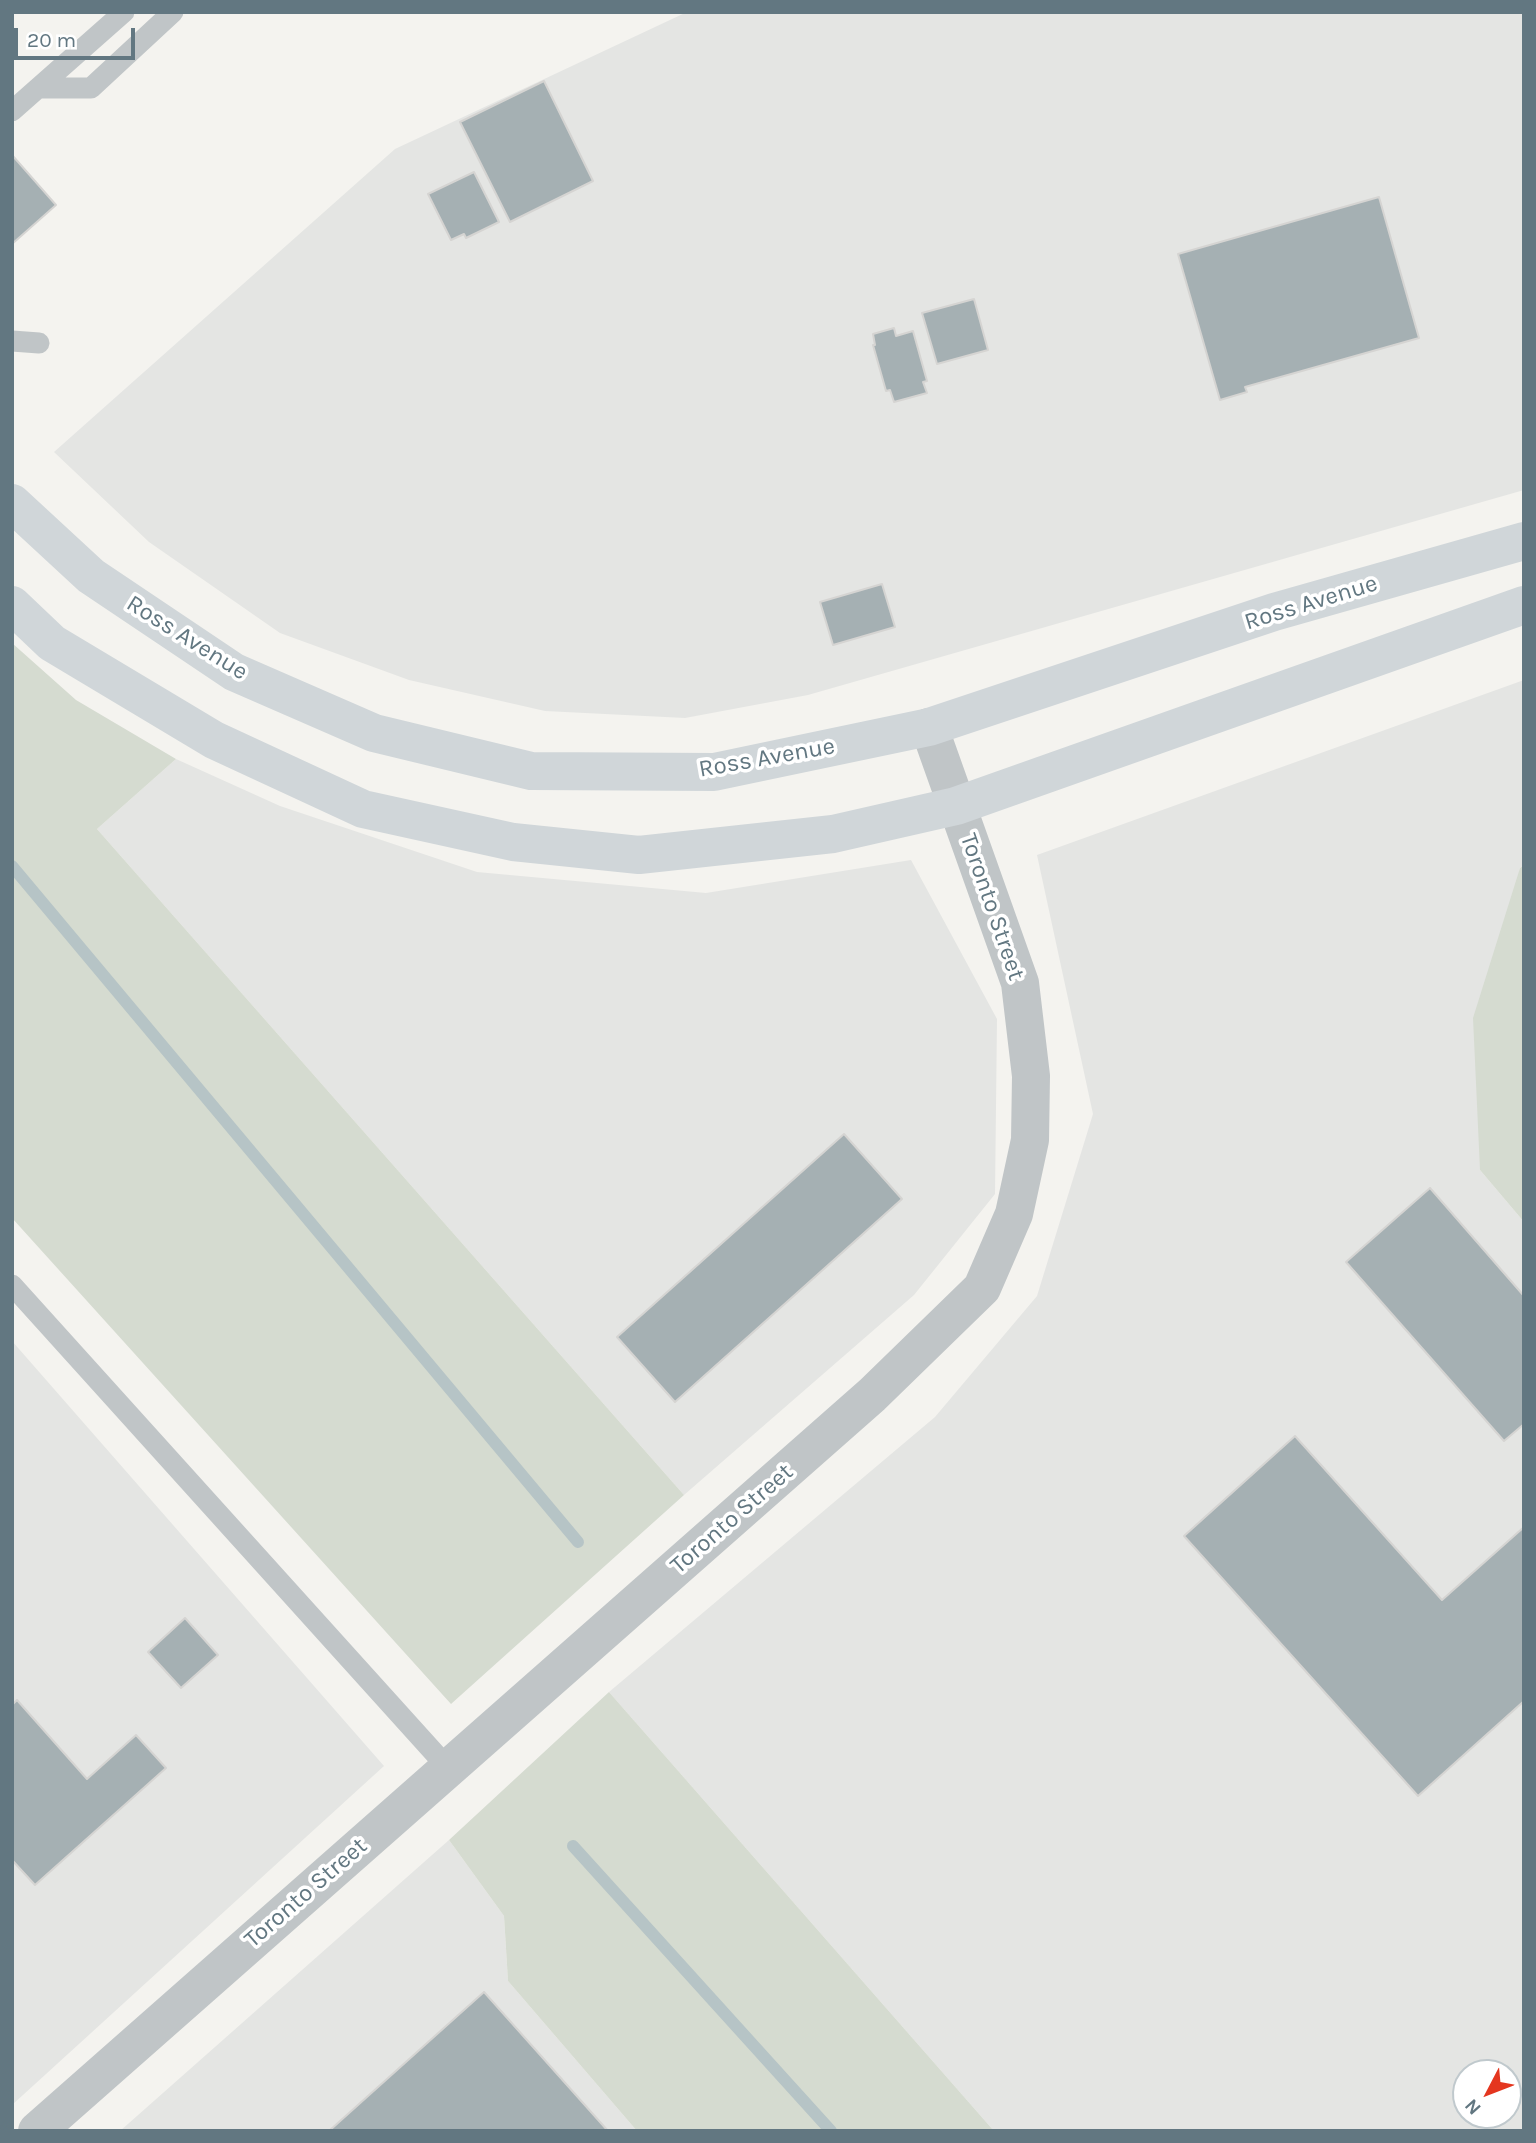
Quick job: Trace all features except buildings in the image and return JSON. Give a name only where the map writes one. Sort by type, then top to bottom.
[{"type":"main road","name":"Ross Avenue","points":[[12,503],[91,576],[234,672],[374,733],[531,771],[715,772],[929,727],[1274,612],[1524,541]]},
{"type":"main road","points":[[12,605],[52,643],[214,740],[363,809],[513,842],[639,855],[833,834],[956,806],[1524,605]]},
{"type":"street","name":"Toronto Street","points":[[37,2131],[872,1395],[982,1288],[1014,1214],[1030,1140],[1031,1076],[1020,983],[929,727]]},
{"type":"lane","points":[[12,111],[124,12]]},
{"type":"lane","points":[[39,88],[92,88],[173,12]]},
{"type":"lane","points":[[12,341],[39,343]]},
{"type":"lane","points":[[12,1285],[448,1769]]},
{"type":"shaded area","points":[[687,12],[1524,12],[1524,490],[808,695],[685,718],[545,711],[409,680],[280,633],[149,542],[54,452],[395,149]]},
{"type":"shaded area","points":[[12,643],[76,700],[176,759],[97,829],[684,1495],[451,1704],[12,1218]]},
{"type":"shaded area","points":[[1524,680],[1524,865],[1520,868],[1480,1170],[1524,1222],[1524,2131],[994,2131],[609,1692],[935,1417],[1037,1296],[1093,1114],[1037,855]]},
{"type":"shaded area","points":[[176,759],[280,806],[477,872],[706,893],[911,860],[997,1019],[995,1194],[914,1295],[684,1495],[97,829]]},
{"type":"shaded area","points":[[1524,865],[1524,1222],[1480,1170],[1473,1018],[1520,868]]},
{"type":"shaded area","points":[[12,1341],[384,1766],[12,2105]]},
{"type":"shaded area","points":[[609,1692],[994,2131],[637,2131],[508,1981],[504,1916],[449,1840]]},
{"type":"shaded area","points":[[449,1840],[504,1916],[508,1981],[637,2131],[120,2131]]},
{"type":"waterway","points":[[12,866],[578,1542]]},
{"type":"waterway","points":[[573,1846],[831,2131]]}]
